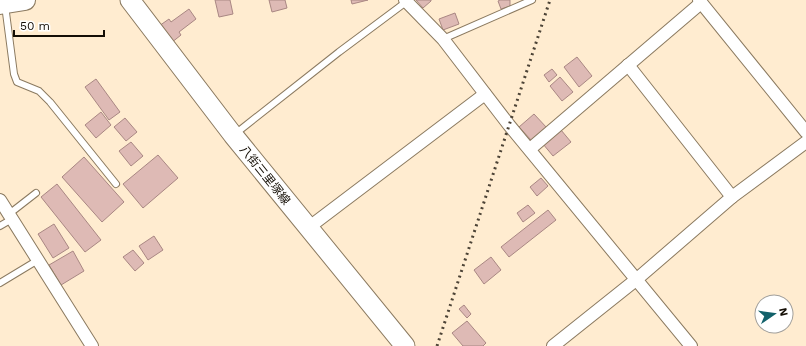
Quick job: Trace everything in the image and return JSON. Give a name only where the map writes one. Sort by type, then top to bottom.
[{"type":"highway","points":[[2,4],[25,0]]},
{"type":"main road","name":"八街三里塚線","points":[[130,0],[234,135],[405,346]]},
{"type":"street","points":[[406,1],[443,39],[485,94],[691,346]]},
{"type":"street","points":[[530,149],[628,66],[700,2],[806,132]]},
{"type":"street","points":[[628,66],[732,197]]},
{"type":"street","points":[[308,228],[485,94]]},
{"type":"street","points":[[553,346],[637,279],[732,197],[806,142]]},
{"type":"street","points":[[0,200],[92,346]]},
{"type":"lane","points":[[443,39],[532,0]]},
{"type":"lane","points":[[234,135],[406,1]]},
{"type":"lane","points":[[2,4],[14,74],[17,82],[39,91],[50,102],[116,184]]},
{"type":"lane","points":[[0,226],[36,193]]},
{"type":"lane","points":[[0,283],[38,260]]},
{"type":"building","points":[[215,0],[230,0],[233,14],[219,17]]},
{"type":"building","points":[[269,0],[285,0],[287,8],[272,12]]},
{"type":"building","points":[[351,0],[368,0],[352,4]]},
{"type":"building","points":[[416,0],[431,0],[431,1],[423,8]]},
{"type":"building","points":[[510,0],[510,6],[501,9],[498,1]]},
{"type":"building","points":[[189,9],[196,19],[179,32],[181,35],[171,43],[159,26],[169,19],[171,22]]},
{"type":"building","points":[[455,13],[459,24],[443,30],[439,19]]},
{"type":"building","points":[[577,57],[592,76],[579,87],[564,67]]},
{"type":"building","points":[[552,69],[557,75],[549,82],[544,75]]},
{"type":"building","points":[[560,77],[573,92],[562,101],[550,86]]},
{"type":"building","points":[[96,79],[120,112],[109,120],[85,87]]},
{"type":"building","points":[[101,112],[111,125],[96,138],[85,125]]},
{"type":"building","points":[[534,114],[547,128],[532,141],[519,127]]},
{"type":"building","points":[[125,118],[137,132],[126,141],[114,127]]},
{"type":"building","points":[[561,130],[571,142],[553,156],[543,144]]},
{"type":"building","points":[[131,142],[143,156],[131,166],[119,151]]},
{"type":"building","points":[[158,155],[178,178],[143,208],[123,184]]},
{"type":"building","points":[[84,157],[124,202],[102,222],[62,177]]},
{"type":"building","points":[[541,178],[548,186],[537,196],[530,187]]},
{"type":"building","points":[[57,184],[101,240],[85,252],[41,197]]},
{"type":"building","points":[[528,205],[535,213],[523,222],[517,213]]},
{"type":"building","points":[[548,210],[556,220],[509,257],[501,247]]},
{"type":"building","points":[[54,224],[69,248],[53,258],[38,234]]},
{"type":"building","points":[[154,236],[163,250],[148,260],[139,246]]},
{"type":"building","points":[[133,250],[144,263],[135,271],[123,257]]},
{"type":"building","points":[[73,251],[84,271],[61,285],[49,265]]},
{"type":"building","points":[[491,257],[501,270],[484,284],[474,270]]},
{"type":"building","points":[[464,305],[471,314],[467,318],[459,309]]},
{"type":"building","points":[[467,321],[486,343],[483,346],[463,346],[452,333]]},
{"type":"railway","points":[[437,346],[550,0]]}]
